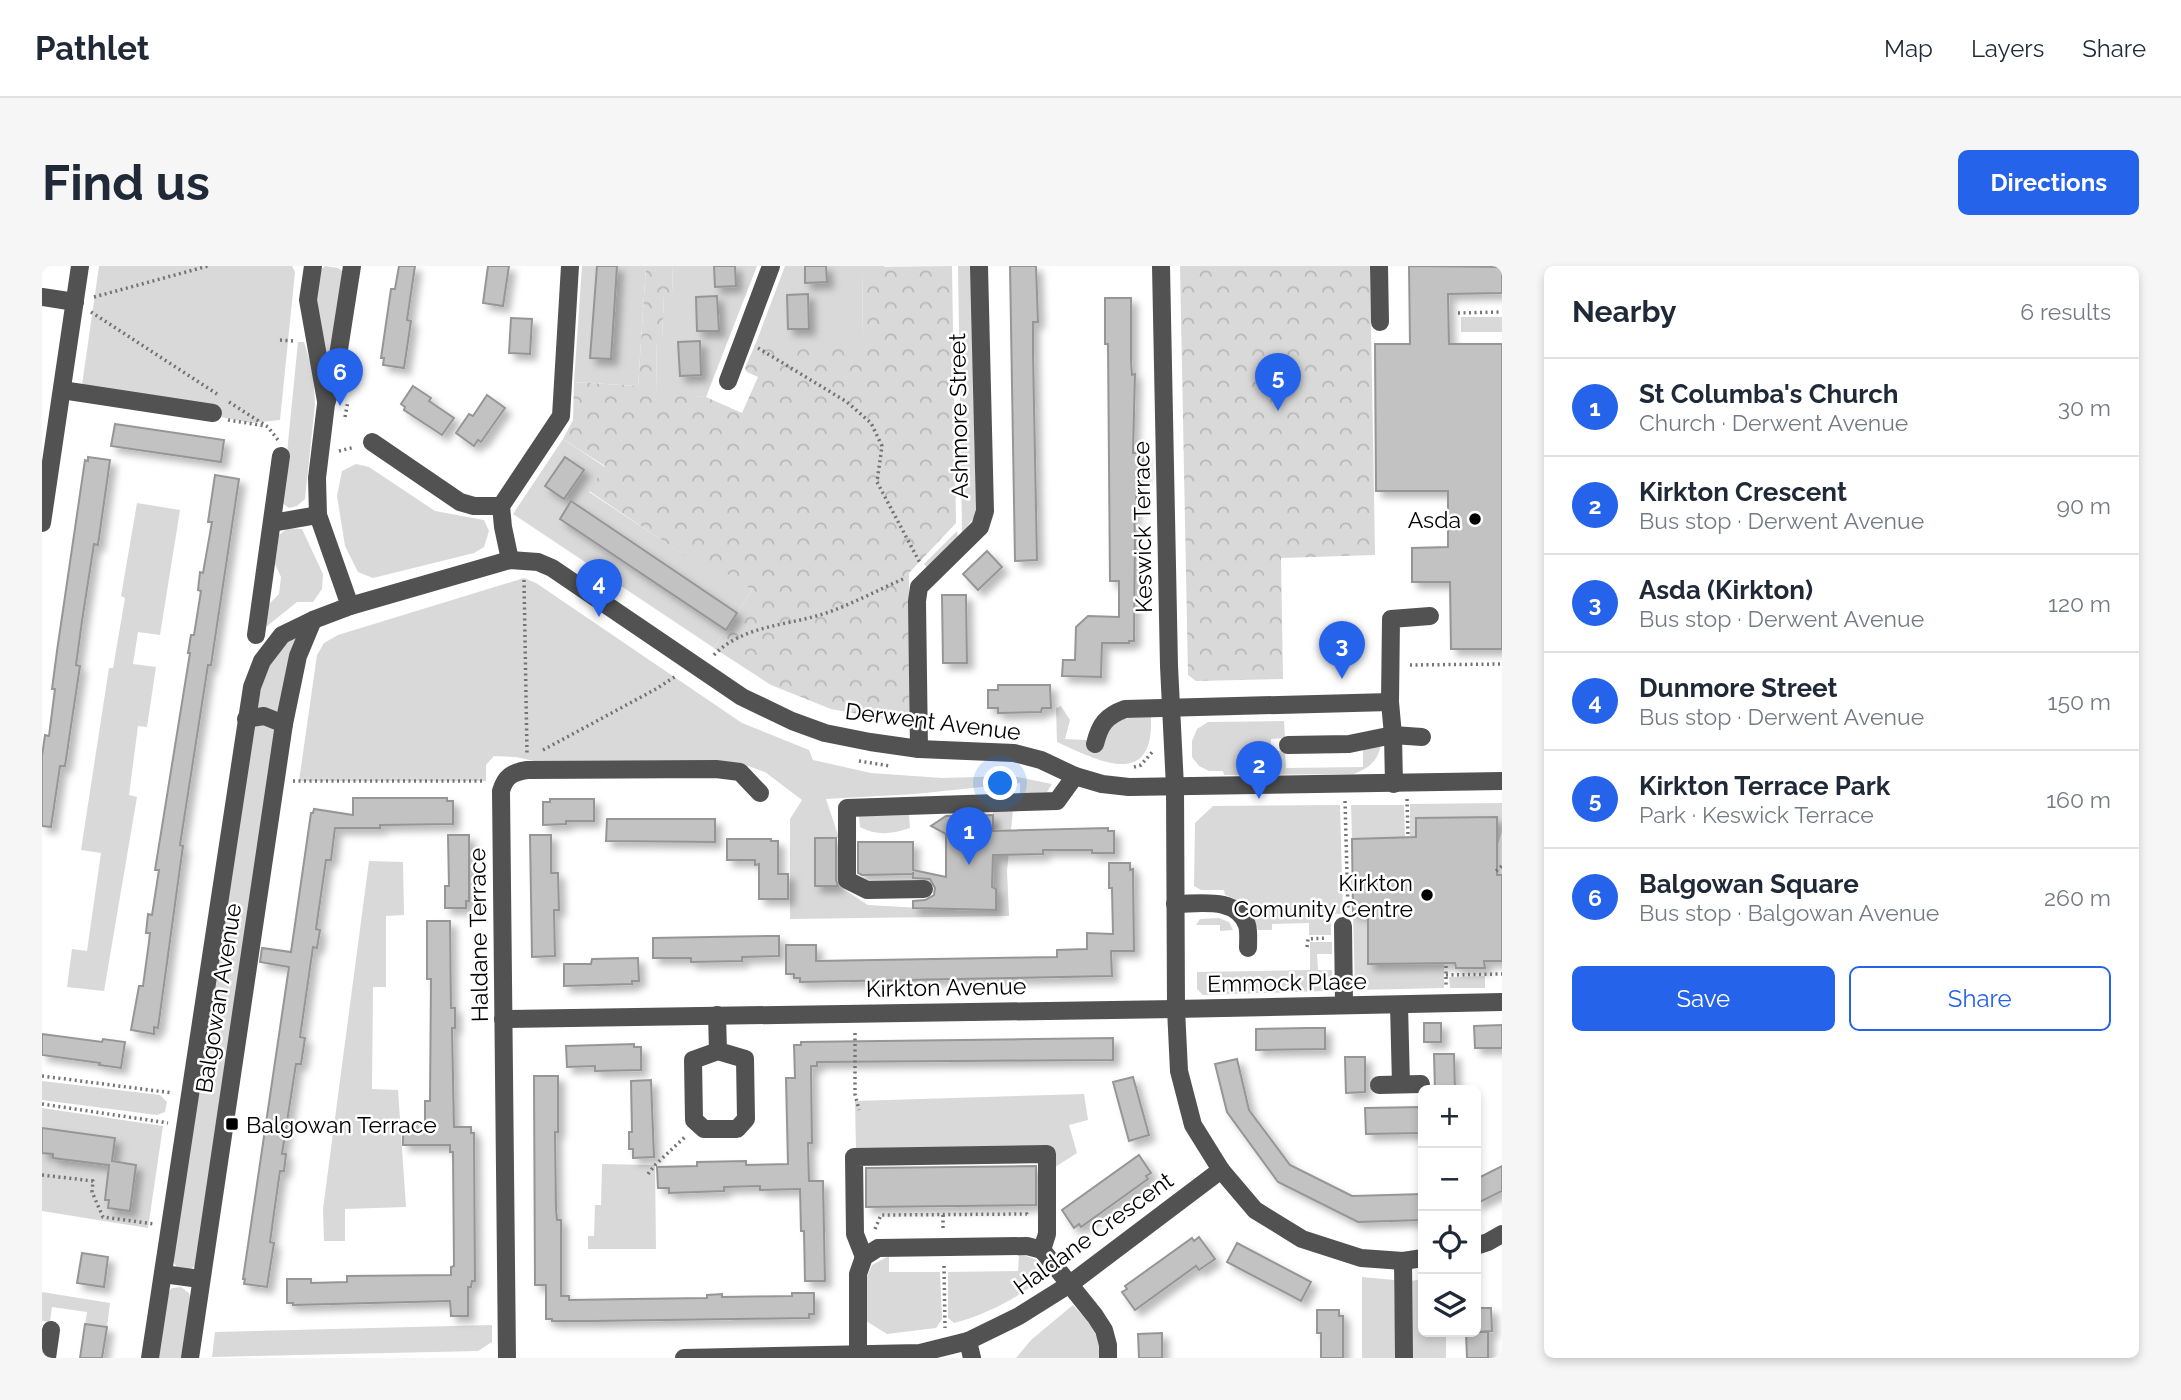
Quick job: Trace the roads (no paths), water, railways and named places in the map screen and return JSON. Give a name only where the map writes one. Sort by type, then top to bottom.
[{"type":"street","points":[[42,523],[80,266]]},
{"type":"street","points":[[313,266],[308,300],[326,404],[330,451],[317,478],[318,515],[350,606]]},
{"type":"street","points":[[326,404],[335,376],[352,266]]},
{"type":"street","points":[[313,620],[350,606],[517,560],[503,527],[501,506],[561,416],[570,266]]},
{"type":"street","points":[[728,381],[771,266]]},
{"type":"street","name":"Ashmore Street","points":[[919,749],[918,572],[980,527],[985,511],[979,266]]},
{"type":"street","name":"Keswick Terrace","points":[[1161,266],[1168,666],[1175,787],[1176,1009],[1179,1072],[1193,1125],[1221,1170],[1255,1210],[1302,1239],[1361,1258],[1404,1261],[1418,1259]]},
{"type":"street","points":[[1379,266],[1380,322]]},
{"type":"street","points":[[42,297],[75,302]]},
{"type":"street","points":[[62,390],[213,413]]},
{"type":"street","points":[[372,442],[460,502],[474,506],[501,506]]},
{"type":"street","points":[[256,635],[282,450]]},
{"type":"street","points":[[272,523],[318,515]]},
{"type":"street","name":"Derwent Avenue","points":[[517,560],[552,568],[742,697],[792,721],[825,733],[919,749],[1014,753],[1041,760],[1075,776],[1102,784],[1129,787],[1502,781]]},
{"type":"street","points":[[1400,784],[1390,702],[1391,619],[1430,616]]},
{"type":"street","name":"Balgowan Avenue","points":[[150,1358],[252,687],[261,661],[282,635],[313,620]]},
{"type":"street","name":"Balgowan Avenue","points":[[190,1358],[284,724],[298,656],[313,620]]},
{"type":"street","points":[[1095,744],[1099,727],[1110,715],[1125,709],[1390,702]]},
{"type":"street","points":[[246,719],[264,716],[284,724]]},
{"type":"street","points":[[1288,745],[1349,744],[1394,735],[1422,737]]},
{"type":"street","name":"Haldane Terrace","points":[[507,1358],[500,791],[504,781],[515,772],[527,770],[716,769],[740,772],[760,793]]},
{"type":"street","points":[[924,889],[867,890],[848,880],[847,808],[1058,801],[1075,776]]},
{"type":"street","points":[[1175,904],[1224,904],[1238,912],[1247,926],[1248,948]]},
{"type":"street","points":[[1343,932],[1345,1005]]},
{"type":"street","name":"Emmock Place","points":[[1176,1009],[1502,1002]]},
{"type":"street","name":"Emmock Place","points":[[1399,1004],[1401,1084]]},
{"type":"street","name":"Kirkton Avenue","points":[[503,1019],[1176,1009]]},
{"type":"street","points":[[717,1015],[718,1051]]},
{"type":"street","points":[[718,1051],[745,1059],[746,1119],[737,1129],[704,1129],[694,1120],[693,1060],[718,1051]]},
{"type":"street","points":[[1380,1085],[1421,1084]]},
{"type":"street","points":[[864,1257],[855,1234],[853,1157],[1047,1154],[1047,1234],[1042,1251]]},
{"type":"street","name":"Haldane Crescent","points":[[684,1358],[920,1353],[945,1347],[970,1349],[1069,1284],[1221,1170]]},
{"type":"street","points":[[1481,1244],[1502,1234]]},
{"type":"street","points":[[858,1355],[858,1274],[864,1257],[878,1248],[1027,1246],[1042,1251],[1104,1330],[1108,1358]]},
{"type":"street","points":[[1404,1261],[1404,1358]]},
{"type":"street","points":[[163,1274],[200,1279]]},
{"type":"street","points":[[47,1358],[51,1330]]},
{"type":"place","name":"Balgowan Square","points":[[340,406]]},
{"type":"place","name":"Kirkton Terrace Park","points":[[1278,411]]},
{"type":"place","name":"Asda","points":[[1475,519]]},
{"type":"place","name":"Dunmore Street","points":[[599,617]]},
{"type":"place","name":"Asda (Kirkton)","points":[[1342,679]]},
{"type":"place","name":"Kirkton Crescent","points":[[1259,799]]},
{"type":"place","name":"St Columba's Church","points":[[969,865]]},
{"type":"place","name":"Kirkton Comunity Centre","points":[[1427,895]]},
{"type":"place","name":"Balgowan Terrace","points":[[232,1124]]}]
